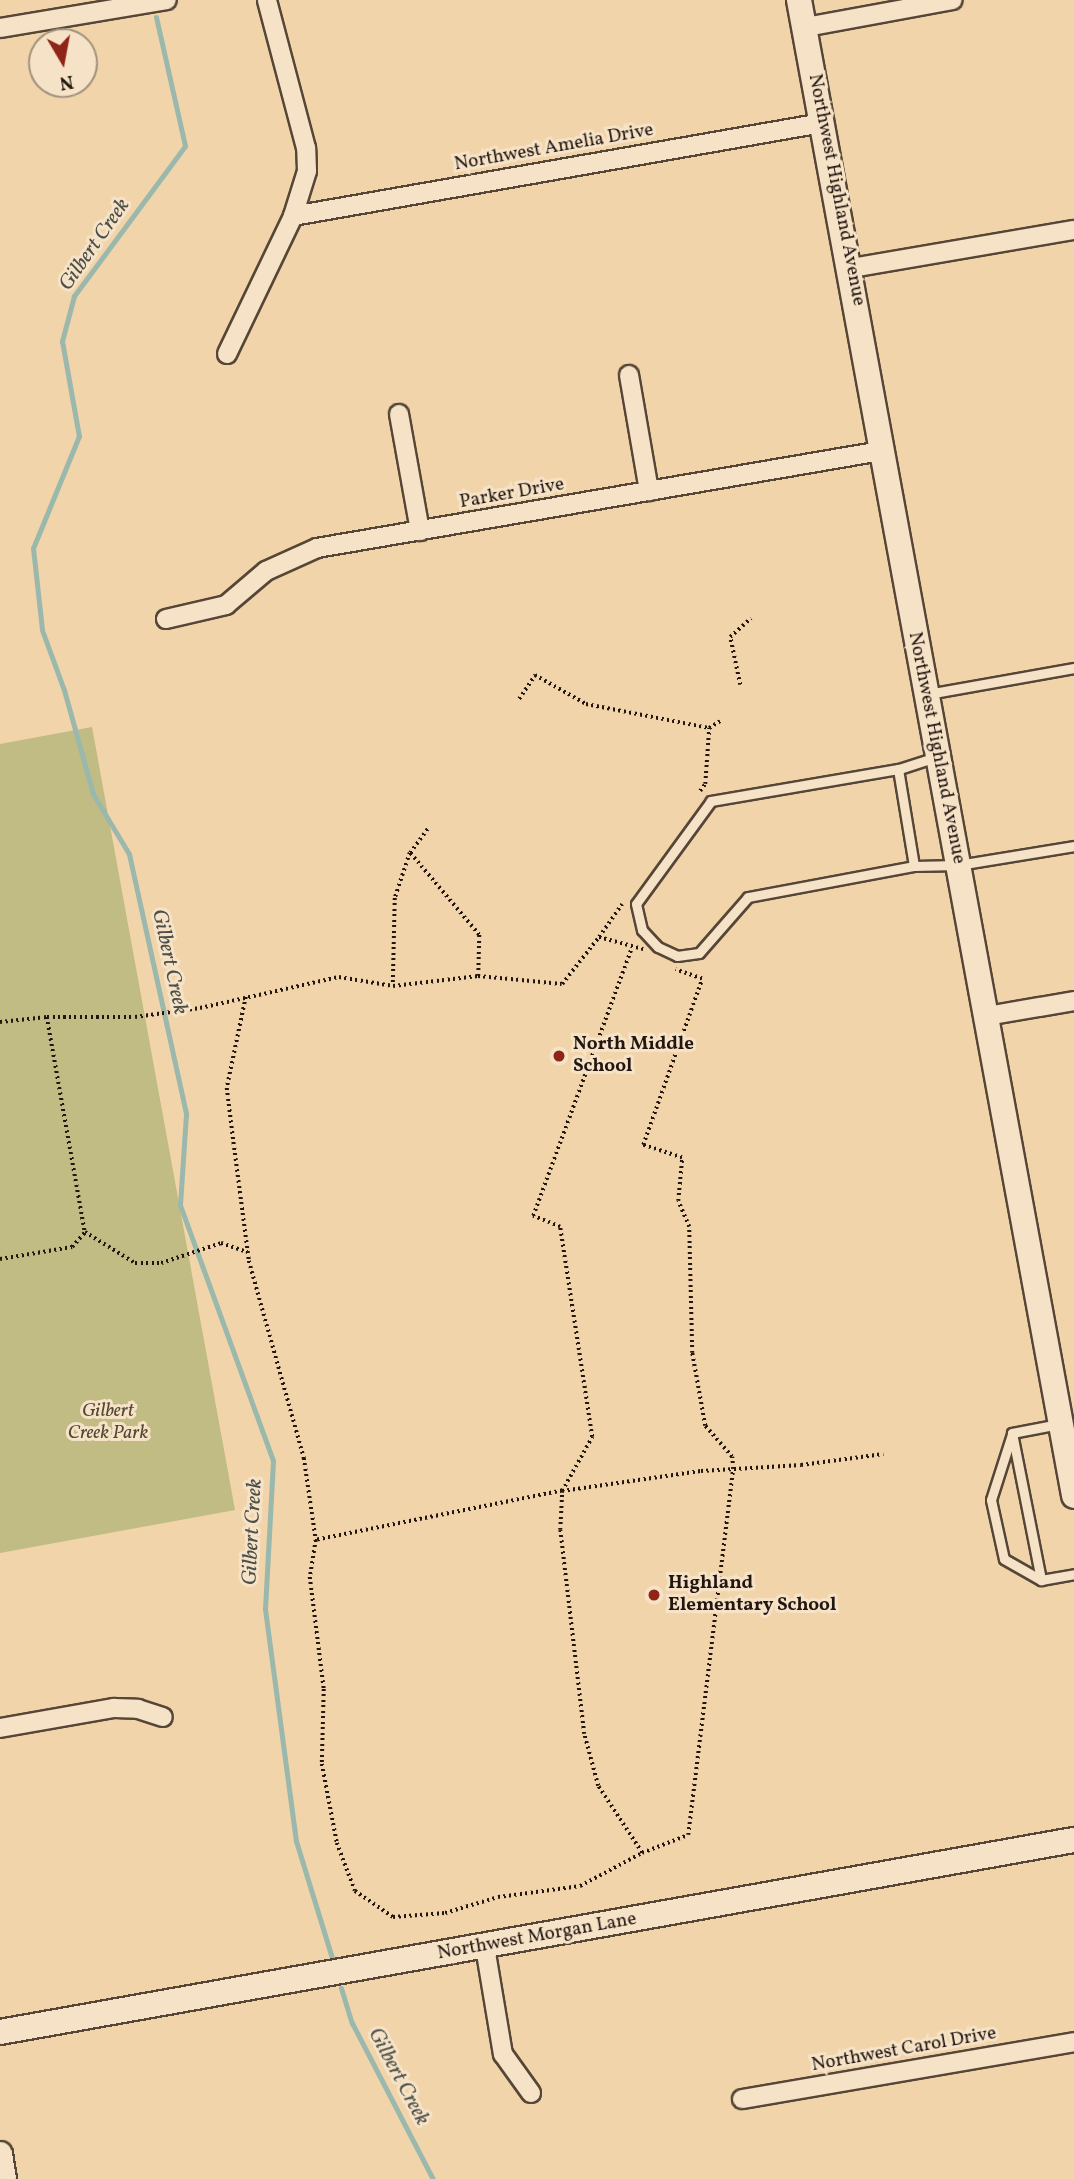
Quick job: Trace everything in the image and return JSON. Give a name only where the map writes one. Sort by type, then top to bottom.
[{"type":"main road","name":"Northwest Highland Avenue","points":[[799,0],[851,268],[881,451],[1074,1496]]},
{"type":"main road","name":"Northwest Morgan Lane","points":[[0,2032],[1074,1840]]},
{"type":"main road","points":[[0,2154],[4,2179]]},
{"type":"street","points":[[0,28],[167,0]]},
{"type":"street","points":[[227,354],[303,192],[306,148],[267,0]]},
{"type":"street","points":[[806,27],[953,0]]},
{"type":"street","name":"Northwest Amelia Drive","points":[[293,216],[822,123]]},
{"type":"street","points":[[851,268],[1074,230]]},
{"type":"street","points":[[629,375],[649,491]]},
{"type":"street","points":[[399,414],[420,531]]},
{"type":"street","name":"Parker Drive","points":[[166,619],[226,605],[266,571],[292,556],[420,531],[881,451]]},
{"type":"street","points":[[987,1016],[1074,1001]]},
{"type":"street","points":[[0,1728],[114,1708],[138,1709],[163,1717]]},
{"type":"street","points":[[485,1947],[503,2053],[531,2093]]},
{"type":"street","name":"Northwest Carol Drive","points":[[742,2099],[1074,2042]]},
{"type":"lane","points":[[926,695],[1074,668]]},
{"type":"lane","points":[[938,756],[898,769],[711,801],[636,904],[642,930],[658,947],[677,956],[699,953],[748,897],[914,866],[958,865],[1074,846]]},
{"type":"lane","points":[[898,769],[914,866]]},
{"type":"lane","points":[[1012,1433],[1061,1424]]},
{"type":"lane","points":[[1012,1433],[1041,1580]]},
{"type":"lane","points":[[1012,1433],[991,1500],[1004,1559],[1041,1580],[1074,1574]]},
{"type":"path","points":[[740,685],[730,637],[751,618]]},
{"type":"path","points":[[519,699],[536,675],[586,704],[709,728],[720,721]]},
{"type":"path","points":[[698,795],[705,784],[709,728]]},
{"type":"path","points":[[393,986],[395,898],[410,853],[428,828]]},
{"type":"path","points":[[410,853],[479,935],[478,976]]},
{"type":"path","points":[[0,1022],[47,1017],[151,1015],[339,977],[393,986],[478,976],[562,984],[629,893]]},
{"type":"path","points":[[246,997],[227,1087],[247,1252],[303,1458],[316,1540],[310,1577],[324,1689],[322,1764],[337,1843],[355,1891],[393,1917],[445,1913],[498,1897],[580,1886],[642,1853],[688,1835],[733,1469],[732,1457],[705,1426],[692,1353],[690,1227],[678,1201],[682,1158],[643,1144],[702,979],[666,967],[658,947],[631,949],[599,937]]},
{"type":"path","points":[[631,949],[533,1216],[560,1227],[592,1437],[562,1491],[560,1530],[583,1734],[598,1786],[642,1853]]},
{"type":"path","points":[[47,1017],[85,1232],[135,1263],[161,1263],[221,1243],[247,1252]]},
{"type":"path","points":[[0,1259],[72,1247],[85,1232]]},
{"type":"path","points":[[316,1540],[562,1491],[733,1469],[883,1454]]},
{"type":"green space","name":"Gilbert Creek Park","points":[[92,727],[235,1510],[0,1553],[0,744]]},
{"type":"waterway","name":"Gilbert Creek","points":[[156,17],[185,146],[74,296],[62,341],[79,436],[33,548],[42,630],[64,690],[93,794],[129,854],[186,1114],[180,1205],[273,1461],[265,1609],[296,1841],[332,1958]]},
{"type":"waterway","name":"Gilbert Creek","points":[[341,1988],[352,2023],[433,2179]]},
{"type":"place","name":"North Middle School","points":[[559,1056]]},
{"type":"place","name":"Highland Elementary School","points":[[654,1595]]}]
